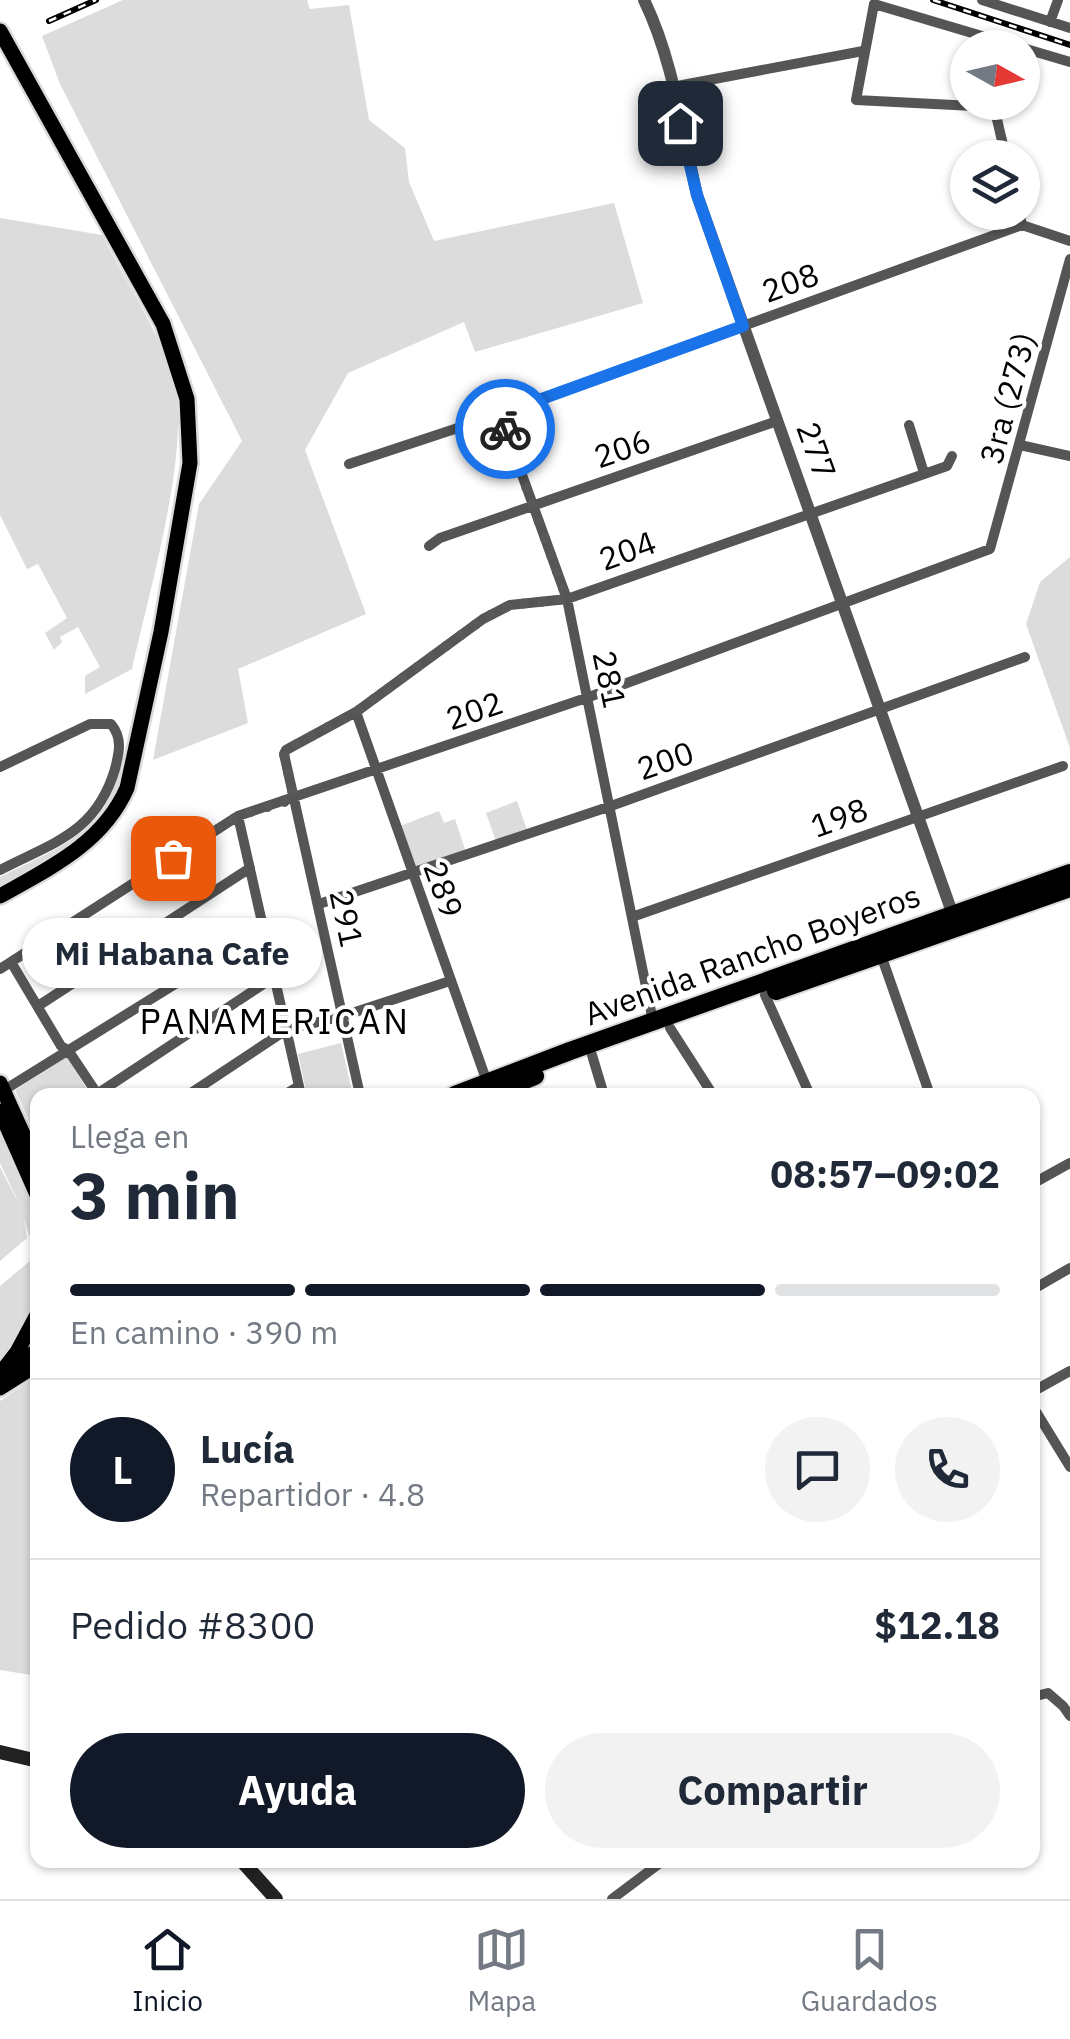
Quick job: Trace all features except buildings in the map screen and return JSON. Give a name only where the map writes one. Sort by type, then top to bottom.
[{"type":"highway","name":"Avenida Rancho Boyeros","points":[[488,1088],[1070,873]]},
{"type":"highway","name":"Avenida Rancho Boyeros","points":[[488,1088],[530,1078],[662,1024],[766,995],[1070,888]]},
{"type":"main road","points":[[0,896],[94,838],[108,823],[127,788],[186,492],[191,432],[181,374],[163,324],[3,39]]},
{"type":"main road","points":[[1,1088],[30,1150]]},
{"type":"main road","points":[[0,1111],[30,1179]]},
{"type":"main road","points":[[0,1374],[30,1328]]},
{"type":"main road","points":[[0,1374],[30,1355]]},
{"type":"main road","points":[[0,1388],[30,1369]]},
{"type":"main road","points":[[0,1752],[30,1759]]},
{"type":"main road","points":[[248,1868],[276,1899]]},
{"type":"street","name":"277","points":[[644,0],[653,18],[672,87],[697,195],[954,915]]},
{"type":"street","points":[[982,0],[1070,28]]},
{"type":"street","points":[[1050,22],[1058,0]]},
{"type":"street","points":[[950,103],[856,100],[874,4],[956,30]]},
{"type":"street","points":[[672,87],[863,50]]},
{"type":"street","points":[[1040,54],[1070,62]]},
{"type":"street","points":[[1040,227],[1070,241]]},
{"type":"street","name":"208","points":[[349,464],[743,326],[989,230]]},
{"type":"street","name":"3ra (273)","points":[[990,549],[1068,278],[1070,259]]},
{"type":"street","name":"281","points":[[500,414],[567,599],[632,917],[662,1024]]},
{"type":"street","name":"206","points":[[429,546],[440,538],[777,421]]},
{"type":"street","points":[[908,426],[924,473]]},
{"type":"street","points":[[1020,445],[1070,456]]},
{"type":"street","name":"204","points":[[285,752],[356,712],[483,619],[510,605],[567,599],[947,466],[952,456]]},
{"type":"street","name":"202","points":[[0,969],[238,816],[590,697],[990,549]]},
{"type":"street","name":"200","points":[[319,904],[611,806],[1024,657]]},
{"type":"street","name":"289","points":[[356,712],[488,1088]]},
{"type":"street","points":[[0,767],[94,722],[111,724],[118,735],[116,766],[104,800],[94,814],[75,832],[0,870]]},
{"type":"street","name":"291","points":[[285,752],[358,1088]]},
{"type":"street","name":"198","points":[[632,917],[1062,766]]},
{"type":"street","points":[[238,816],[300,1088]]},
{"type":"street","points":[[38,1006],[250,868]]},
{"type":"street","points":[[1,1088],[264,929]]},
{"type":"street","points":[[882,955],[928,1088]]},
{"type":"street","points":[[11,962],[61,1046],[68,1050],[93,1088]]},
{"type":"street","points":[[108,1088],[274,976]]},
{"type":"street","points":[[199,1088],[286,1030],[450,981]]},
{"type":"street","points":[[766,995],[807,1088]]},
{"type":"street","points":[[662,1024],[707,1088]]},
{"type":"street","points":[[592,1055],[602,1088]]},
{"type":"street","points":[[518,1088],[530,1078]]},
{"type":"street","points":[[1040,1180],[1070,1163]]},
{"type":"street","points":[[1040,1285],[1070,1268]]},
{"type":"street","points":[[1040,1387],[1070,1370]]},
{"type":"street","points":[[1040,1418],[1070,1467]]},
{"type":"street","points":[[1040,1695],[1048,1693],[1070,1716]]},
{"type":"street","points":[[612,1899],[653,1868]]},
{"type":"shaded area","points":[[123,0],[307,0],[310,9],[349,5],[369,120],[405,148],[409,182],[434,241],[614,203],[643,303],[475,352],[464,322],[348,373],[305,450],[366,614],[238,669],[248,723],[153,760],[199,504],[242,441],[60,84],[42,36]]},
{"type":"shaded area","points":[[0,218],[102,235],[153,329],[175,388],[177,450],[172,487],[132,669],[85,694],[85,676],[100,667],[78,627],[60,637],[62,642],[54,650],[45,633],[67,618],[38,564],[27,569],[0,515]]},
{"type":"shaded area","points":[[1070,557],[1070,748],[1026,624],[1040,582]]},
{"type":"shaded area","points":[[124,747],[122,774],[114,798],[101,817],[65,850],[0,889],[0,877],[61,846],[99,814],[113,787]]},
{"type":"shaded area","points":[[517,801],[527,830],[496,841],[486,813]]},
{"type":"shaded area","points":[[439,811],[444,823],[455,819],[466,852],[415,870],[400,826]]},
{"type":"shaded area","points":[[341,1043],[351,1088],[305,1088],[298,1054]]},
{"type":"shaded area","points":[[67,1057],[87,1088],[30,1088],[30,1123],[15,1090]]},
{"type":"shaded area","points":[[0,1119],[30,1189],[30,1234],[24,1219],[27,1238],[0,1261],[0,1167],[21,1208],[0,1163]]},
{"type":"shaded area","points":[[30,1261],[30,1308],[0,1363],[0,1286]]},
{"type":"shaded area","points":[[30,1381],[30,1675],[0,1670],[0,1401]]},
{"type":"railway","points":[[49,21],[96,0]]},
{"type":"railway","points":[[933,0],[1070,45]]},
{"type":"way so far","points":[[173,858],[238,816],[294,799],[286,750],[356,712],[483,619],[510,605],[567,599],[505,429]]},
{"type":"place","name":"Mi Habana Cafe","points":[[173,858]]},
{"type":"district","name":"PANAMERICAN","points":[[275,1021]]},
{"type":"route","points":[[505,429],[500,414],[743,326],[697,195],[680,123]]}]
